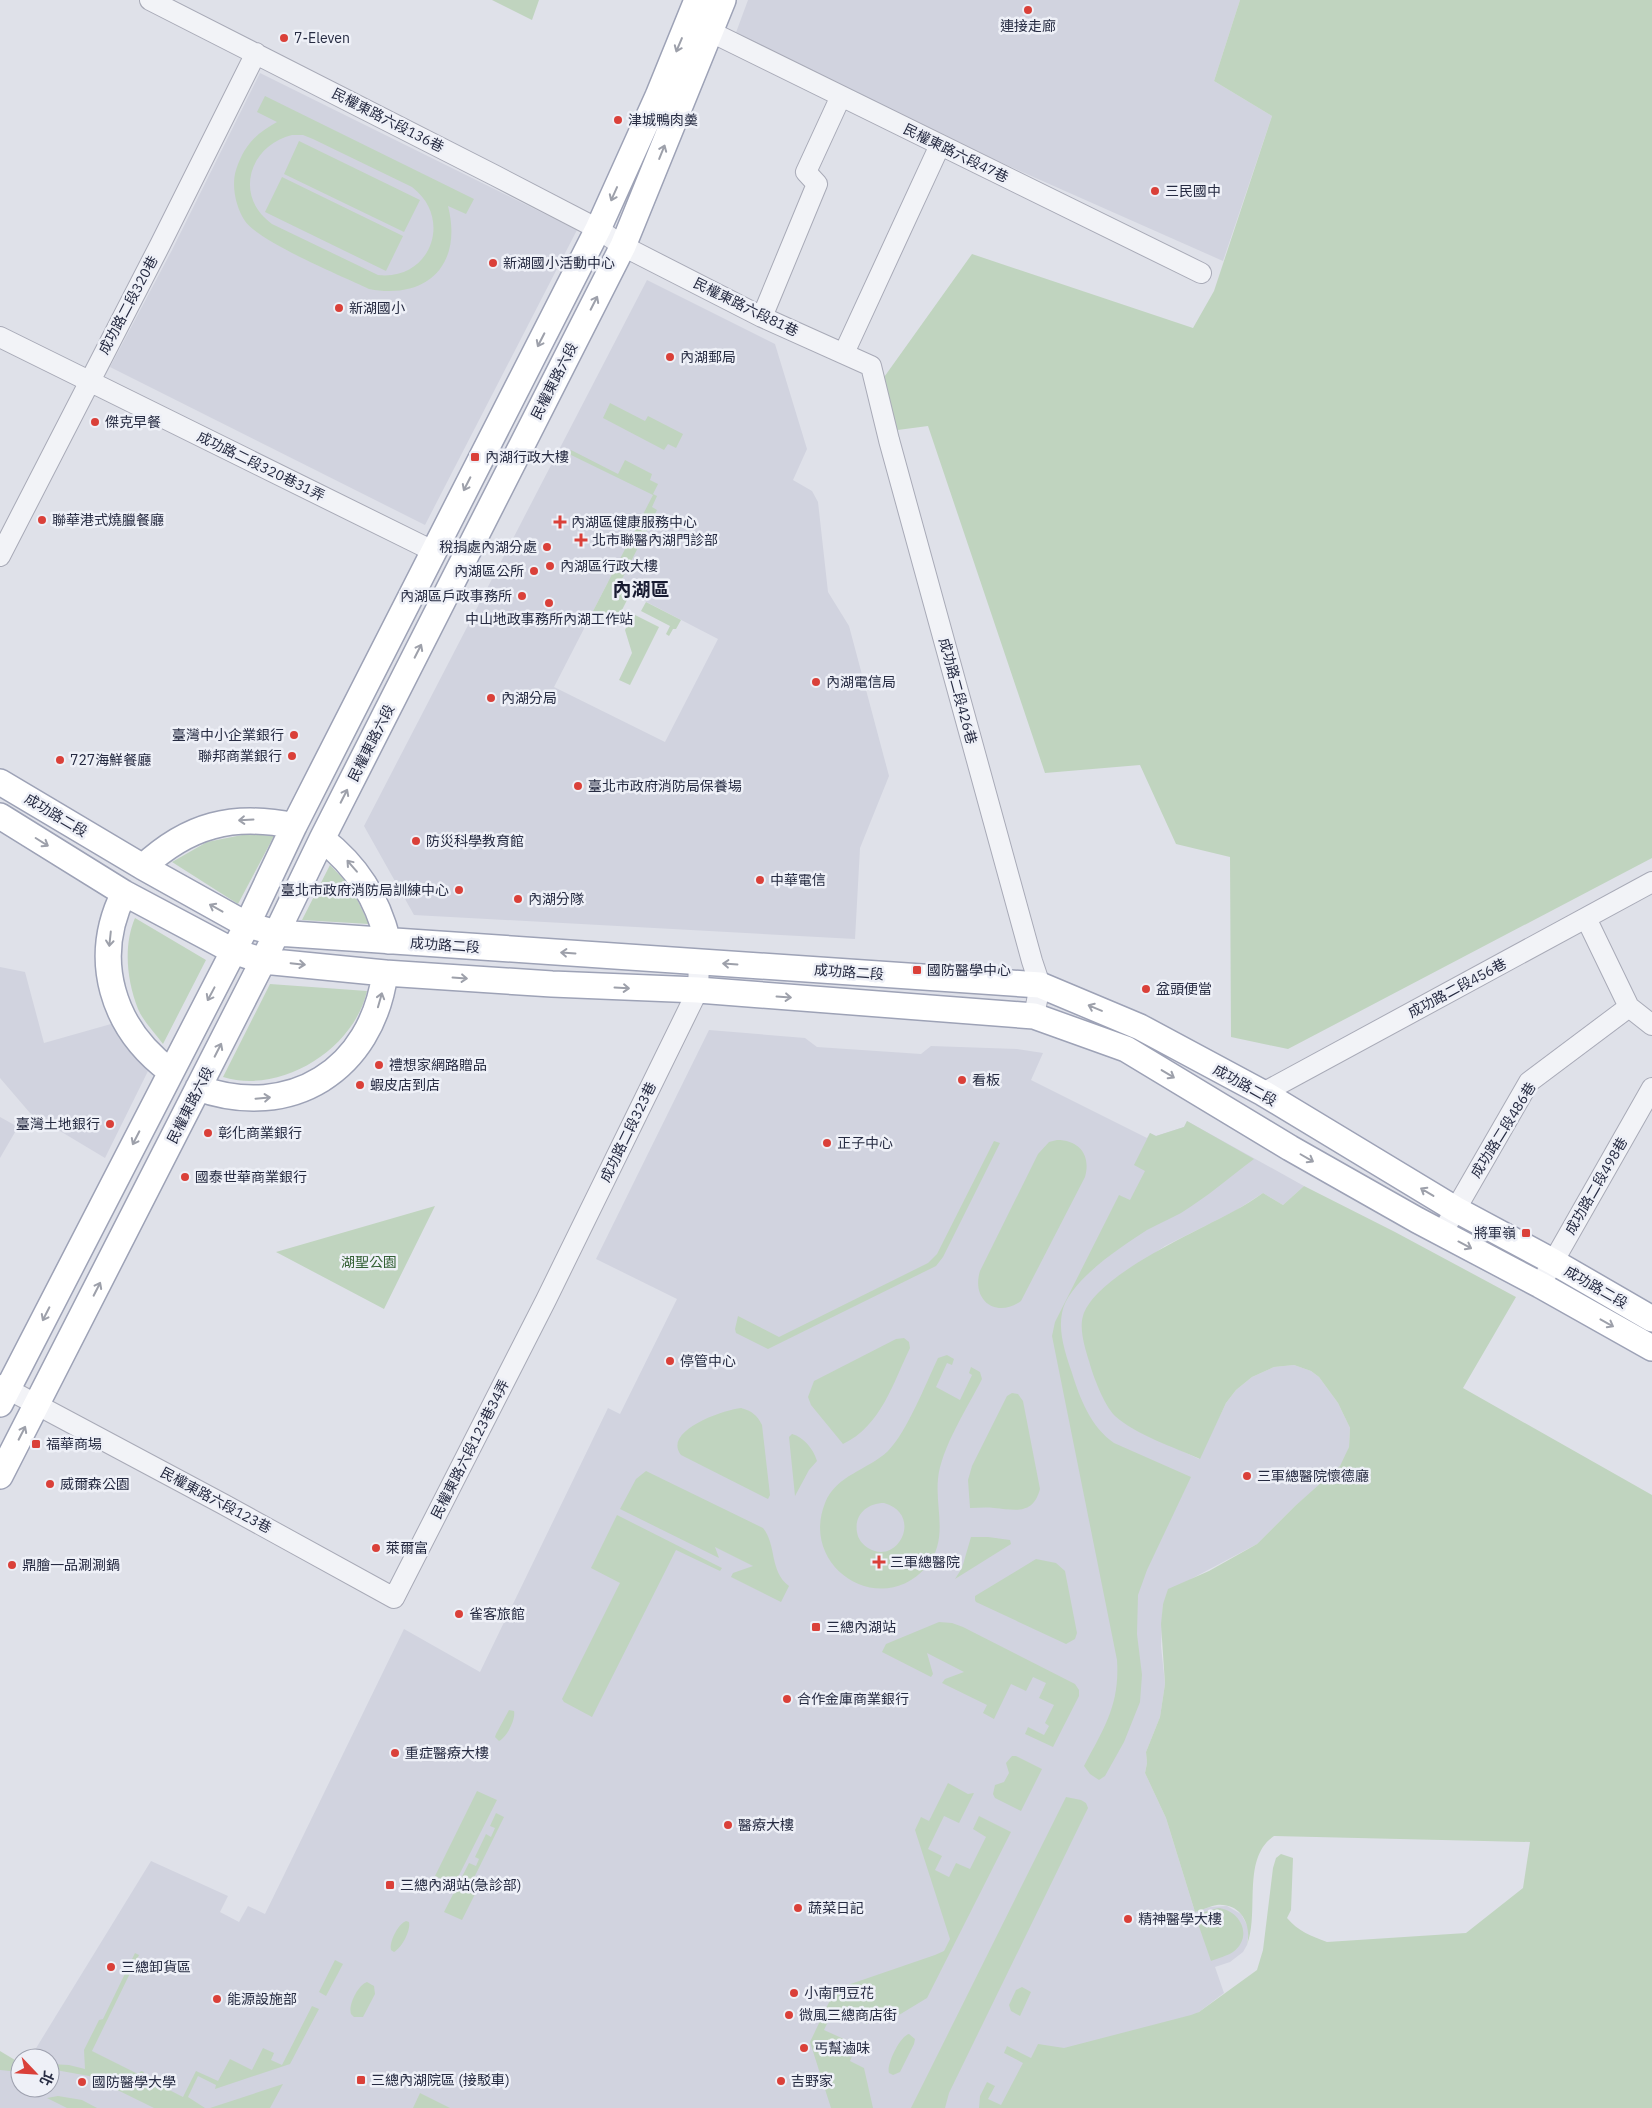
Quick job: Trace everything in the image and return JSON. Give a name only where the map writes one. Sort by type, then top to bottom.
[{"type":"main road","points":[[3,1393],[247,925],[294,826],[598,228],[658,96],[697,0]]},
{"type":"main road","name":"民權東路六段","points":[[0,1476],[263,961],[322,839],[623,246],[712,32],[723,0]]},
{"type":"main road","name":"成功路二段","points":[[0,782],[143,867],[247,925],[277,933],[1040,985],[1140,1027],[1262,1094],[1455,1209],[1552,1261],[1652,1319]]},
{"type":"main road","name":"成功路二段","points":[[0,816],[124,893],[233,951],[263,961],[385,973],[552,984],[698,990],[1034,1016],[1126,1049],[1290,1148],[1652,1348]]},
{"type":"main road","points":[[143,867],[180,838],[209,826],[247,820],[271,821],[294,826]]},
{"type":"main road","points":[[322,839],[346,859],[365,883],[379,911],[388,941]]},
{"type":"main road","points":[[124,893],[117,907],[109,938],[109,971],[112,988],[124,1021],[133,1036],[144,1049],[170,1071]]},
{"type":"main road","points":[[198,1088],[226,1096],[256,1099],[275,1097],[313,1084],[344,1061],[358,1046],[377,1011],[385,973]]},
{"type":"street","name":"民權東路六段136巷","points":[[150,0],[598,228],[623,246]]},
{"type":"street","name":"民權東路六段47巷","points":[[712,32],[1201,273]]},
{"type":"street","name":"成功路二段320巷","points":[[0,556],[160,245],[256,53]]},
{"type":"street","points":[[762,317],[817,184],[806,172],[842,96]]},
{"type":"street","points":[[844,353],[940,145]]},
{"type":"street","name":"民權東路六段81巷","points":[[623,246],[762,317],[871,366]]},
{"type":"street","name":"成功路二段320巷31弄","points":[[0,337],[434,552]]},
{"type":"street","name":"成功路二段426巷","points":[[871,366],[889,440],[1040,985],[1034,1016]]},
{"type":"street","name":"成功路二段456巷","points":[[1262,1094],[1652,882]]},
{"type":"street","points":[[1586,918],[1629,1007],[1652,1026]]},
{"type":"street","name":"成功路二段323巷","points":[[546,1300],[698,990],[699,962]]},
{"type":"street","name":"成功路二段486巷","points":[[1442,1233],[1529,1082],[1629,1007]]},
{"type":"street","name":"成功路二段498巷","points":[[1540,1285],[1652,1088]]},
{"type":"street","name":"民權東路六段123巷34弄","points":[[394,1598],[546,1300]]},
{"type":"street","name":"民權東路六段123巷","points":[[3,1393],[36,1404],[394,1598]]},
{"type":"shaded area","name":"三民國中","points":[[748,0],[1240,0],[1214,81],[1272,116],[1223,261],[905,120],[734,38]]},
{"type":"shaded area","name":"新湖國小","points":[[260,73],[577,230],[425,525],[110,367],[172,250]]},
{"type":"shaded area","points":[[647,280],[775,344],[807,449],[793,480],[812,491],[818,502],[828,592],[849,626],[889,776],[860,848],[855,939],[414,915],[364,826]],"holes":[[[608,582],[718,639],[665,742],[554,687]]]},
{"type":"shaded area","points":[[0,967],[25,972],[44,1043],[111,1024],[148,1071],[105,1158],[30,1113],[0,1078]]},
{"type":"shaded area","name":"三軍總醫院","points":[[709,1030],[805,1038],[817,1047],[921,1054],[931,1046],[1017,1049],[1043,1053],[1031,1080],[1147,1138],[1150,1133],[1156,1136],[1184,1127],[1187,1121],[1304,1186],[1283,1205],[1263,1193],[1235,1211],[1165,1246],[1108,1285],[1088,1306],[1083,1318],[1122,1421],[1199,1459],[1226,1403],[1236,1390],[1252,1377],[1274,1367],[1294,1365],[1311,1371],[1319,1377],[1338,1403],[1350,1428],[1349,1447],[1345,1458],[1326,1480],[1295,1506],[1257,1544],[1191,1579],[1163,1604],[1161,1646],[1165,1684],[1160,1717],[1146,1752],[1147,1763],[1145,1773],[1166,1818],[1195,1912],[1210,1907],[1227,1906],[1241,1914],[1249,1929],[1247,1945],[1243,1952],[1230,1962],[1215,1967],[1224,1993],[1199,2012],[1028,2108],[0,2108],[0,2056],[10,2061],[10,2098],[60,2098],[60,2048],[36,2048],[151,1861],[228,1896],[220,1912],[239,1922],[248,1906],[265,1914],[404,1629],[480,1672],[608,1408],[620,1414],[677,1299],[596,1259]]},
{"type":"shaded area","points":[[0,1117],[18,1127],[0,1158]]},
{"type":"green space","points":[[492,0],[539,0],[532,20]]},
{"type":"green space","points":[[1240,0],[1652,0],[1652,858],[1288,1049],[1231,1037],[1230,857],[1176,844],[1140,765],[1045,773],[928,426],[890,431],[882,380],[972,254],[1193,328],[1214,291],[1272,116],[1214,81]]},
{"type":"green space","points":[[265,96],[474,199],[466,214],[448,206],[451,227],[450,245],[445,261],[436,274],[423,283],[408,289],[390,291],[369,289],[283,248],[253,229],[245,221],[239,210],[235,197],[234,183],[236,170],[247,147],[262,131],[277,122],[257,112]],"holes":[[[292,135],[303,135],[412,187],[425,200],[432,215],[433,230],[430,245],[423,258],[411,268],[396,274],[378,275],[272,224],[260,213],[253,200],[250,187],[251,174],[256,161],[265,150],[277,141]]]},
{"type":"green space","points":[[299,141],[420,200],[404,232],[284,174]]},
{"type":"green space","points":[[282,177],[403,236],[386,271],[265,212]]},
{"type":"green space","points":[[610,403],[645,421],[648,416],[683,434],[676,448],[668,444],[664,450],[603,418]]},
{"type":"green space","points":[[571,450],[618,474],[625,460],[652,474],[650,480],[658,484],[653,494],[657,496],[652,507],[657,510],[618,587],[630,594],[615,624],[592,613],[653,495],[569,454]]},
{"type":"green space","points":[[646,602],[681,620],[669,636],[666,634],[670,626],[641,611]]},
{"type":"green space","points":[[633,614],[659,627],[630,685],[619,680],[632,653],[625,630]]},
{"type":"green space","points":[[247,834],[274,836],[238,904],[172,862],[207,842]]},
{"type":"green space","points":[[330,865],[351,887],[369,924],[302,920]]},
{"type":"green space","points":[[135,918],[206,960],[163,1044],[140,1013],[131,987],[128,952],[131,929]]},
{"type":"green space","points":[[270,984],[367,991],[359,1012],[347,1031],[331,1048],[312,1063],[291,1073],[268,1079],[245,1081],[223,1077]]},
{"type":"green space","points":[[1187,1121],[1254,1159],[1191,1207],[1147,1230],[1110,1255],[1084,1277],[1074,1289],[1066,1301],[1062,1313],[1061,1328],[1067,1359],[1087,1412],[1099,1429],[1114,1443],[1191,1477],[1147,1570],[1138,1595],[1137,1634],[1142,1675],[1140,1702],[1124,1742],[1105,1776],[1099,1780],[1090,1774],[1084,1766],[1109,1716],[1116,1690],[1117,1660],[1052,1336],[1055,1322],[1119,1195],[1130,1200],[1145,1171],[1134,1165],[1150,1133],[1156,1136],[1184,1127]]},
{"type":"green space","points":[[1057,1140],[1072,1143],[1082,1151],[1086,1162],[1085,1177],[1021,1301],[1012,1306],[995,1307],[988,1304],[982,1298],[978,1281],[980,1271],[1038,1154],[1049,1142]]},
{"type":"green space","points":[[994,1141],[1000,1143],[943,1257],[936,1266],[768,1349],[736,1333],[738,1316],[779,1337],[928,1263],[937,1254]]},
{"type":"green space","points":[[1304,1186],[1516,1297],[1463,1388],[1652,1495],[1652,2108],[979,2108],[980,2096],[987,2082],[995,2086],[988,2099],[1001,2105],[1023,2063],[1004,2053],[1007,2046],[1031,2058],[1038,2044],[1064,2048],[1191,2015],[1199,2012],[1257,1970],[1263,1950],[1273,1868],[1276,1858],[1281,1854],[1293,1858],[1291,1910],[1287,1918],[1300,1930],[1327,1942],[1466,1933],[1523,1888],[1530,1842],[1274,1836],[1264,1846],[1254,1871],[1251,1932],[1247,1945],[1248,1930],[1246,1923],[1243,1917],[1233,1908],[1217,1905],[1195,1912],[1166,1818],[1145,1773],[1147,1763],[1146,1752],[1160,1717],[1165,1684],[1161,1624],[1163,1604],[1168,1589],[1209,1571],[1257,1544],[1295,1506],[1340,1466],[1349,1447],[1350,1428],[1338,1403],[1319,1377],[1311,1371],[1294,1365],[1274,1367],[1252,1377],[1236,1390],[1226,1403],[1200,1459],[1133,1429],[1115,1416],[1099,1390],[1087,1356],[1082,1333],[1083,1316],[1091,1301],[1107,1285],[1150,1256],[1238,1209],[1263,1193],[1283,1205]]},
{"type":"green space","name":"湖聖公園","points":[[435,1206],[384,1309],[276,1252]]},
{"type":"green space","points":[[904,1338],[909,1342],[910,1348],[884,1402],[867,1426],[843,1444],[811,1405],[808,1397],[814,1381],[896,1339]]},
{"type":"green space","points":[[947,1355],[954,1359],[952,1365],[947,1363],[936,1387],[960,1400],[972,1375],[969,1373],[971,1367],[980,1372],[982,1379],[950,1441],[940,1467],[938,1479],[940,1524],[938,1545],[934,1556],[927,1566],[909,1581],[888,1588],[868,1587],[849,1579],[834,1566],[824,1548],[820,1527],[825,1503],[830,1494],[844,1479],[880,1458],[895,1443],[909,1420],[938,1358]],"holes":[[[884,1503],[896,1509],[903,1517],[904,1527],[902,1537],[897,1545],[889,1551],[879,1552],[864,1545],[857,1532],[858,1520],[863,1511],[872,1505]]]},
{"type":"green space","points":[[1012,1393],[1018,1394],[1023,1401],[1040,1489],[1033,1503],[1023,1509],[970,1508],[968,1480],[972,1466],[1007,1396]]},
{"type":"green space","points":[[741,1408],[754,1414],[762,1425],[770,1495],[768,1499],[681,1455],[677,1446],[680,1438],[697,1423],[709,1417]]},
{"type":"green space","points":[[792,1434],[808,1444],[817,1461],[809,1470],[795,1496],[789,1437]]},
{"type":"green space","points":[[646,1471],[763,1528],[770,1542],[778,1573],[789,1586],[781,1602],[731,1577],[733,1573],[753,1566],[715,1547],[719,1558],[620,1509],[636,1479]]},
{"type":"green space","points":[[617,1515],[722,1568],[720,1571],[676,1550],[592,1717],[564,1702],[562,1699],[620,1583],[591,1568]]},
{"type":"green space","points":[[971,1537],[1010,1540],[1011,1544],[955,1579],[962,1568]]},
{"type":"green space","points":[[1036,1559],[1056,1563],[1065,1571],[1077,1633],[1075,1639],[1066,1644],[975,1600],[975,1596]]},
{"type":"green space","points":[[939,1622],[952,1623],[963,1627],[1075,1684],[1079,1690],[1079,1696],[1053,1747],[1025,1734],[1028,1727],[1044,1735],[1049,1726],[1045,1723],[1054,1705],[1039,1698],[1046,1683],[1033,1677],[1026,1691],[1011,1684],[994,1719],[983,1713],[987,1705],[942,1683],[945,1679],[964,1672],[927,1653],[933,1674],[931,1677],[882,1652],[886,1644]]},
{"type":"green space","points":[[509,1710],[514,1711],[512,1723],[508,1732],[499,1741],[495,1737]]},
{"type":"green space","points":[[1012,1756],[1016,1756],[1042,1769],[1021,1811],[995,1798],[993,1794],[995,1785],[1004,1782],[1009,1773],[1006,1763]]},
{"type":"green space","points":[[948,1783],[968,1794],[974,1793],[959,1823],[944,1816],[928,1849],[942,1856],[935,1870],[949,1877],[956,1863],[970,1869],[986,1837],[973,1829],[979,1816],[1011,1832],[927,1998],[894,2018],[874,2009],[867,2024],[834,2009],[824,2030],[857,2045],[850,2061],[864,2068],[873,2108],[831,2108],[810,2042],[821,2019],[816,2015],[819,2010],[824,2012],[836,1989],[935,1955],[944,1951],[950,1939],[915,1830],[921,1817],[929,1821]]},
{"type":"green space","points":[[477,1791],[497,1800],[454,1885],[435,1876]]},
{"type":"green space","points":[[1066,1797],[1081,1800],[1086,1803],[1088,1808],[949,2093],[945,2108],[911,2108]]},
{"type":"green space","points":[[496,1813],[504,1817],[468,1890],[475,1894],[462,1920],[444,1912],[469,1863],[476,1866],[479,1859],[475,1857],[486,1834],[491,1837],[495,1828],[490,1826]]},
{"type":"green space","points":[[1218,1908],[1233,1913],[1238,1919],[1242,1925],[1243,1939],[1233,1952],[1211,1961],[1195,1915]]},
{"type":"green space","points":[[406,1921],[409,1922],[407,1934],[403,1943],[394,1952],[391,1950],[393,1938],[397,1929]]},
{"type":"green space","points":[[135,1953],[139,1955],[92,2051],[138,2074],[141,2071],[144,2072],[142,2076],[183,2097],[196,2071],[218,2081],[230,2059],[252,2070],[263,2048],[274,2053],[271,2060],[282,2065],[312,2006],[319,2009],[290,2064],[215,2089],[216,2085],[198,2076],[188,2097],[205,2108],[154,2108],[89,2076],[60,2071],[60,2065],[85,2069],[84,2050],[99,2020],[103,2019]]},
{"type":"green space","points":[[335,1960],[343,1964],[326,1996],[319,1992]]},
{"type":"green space","points":[[367,1982],[374,1986],[375,1994],[363,2017],[354,2017],[350,2010],[352,2001],[360,1987]]},
{"type":"green space","points":[[1022,1987],[1031,1992],[1020,2016],[1011,2011],[1009,2005],[1016,1990]]},
{"type":"green space","points":[[909,2034],[915,2039],[914,2044],[900,2072],[893,2075],[889,2073],[892,2058],[898,2045]]},
{"type":"green space","points":[[0,2051],[10,2057],[10,2071],[0,2070]]},
{"type":"green space","points":[[283,2084],[270,2108],[210,2108]]},
{"type":"green space","points":[[420,2093],[450,2108],[413,2108]]},
{"type":"green space","points":[[60,2096],[82,2100],[97,2108],[67,2108],[47,2098],[60,2098]]},
{"type":"place","name":"連接走廊","points":[[1028,10]]},
{"type":"place","name":"7-Eleven","points":[[284,38]]},
{"type":"place","name":"津城鴨肉羮","points":[[618,120]]},
{"type":"place","name":"三民國中","points":[[1155,191]]},
{"type":"place","name":"新湖國小活動中心","points":[[493,263]]},
{"type":"place","name":"新湖國小","points":[[339,308]]},
{"type":"place","name":"內湖郵局","points":[[670,357]]},
{"type":"place","name":"傑克早餐","points":[[95,422]]},
{"type":"place","name":"內湖行政大樓","points":[[475,457]]},
{"type":"place","name":"聯華港式燒臘餐廳","points":[[42,520]]},
{"type":"place","name":"內湖區健康服務中心","points":[[560,522]]},
{"type":"place","name":"北市聯醫內湖門診部","points":[[581,540]]},
{"type":"place","name":"稅捐處內湖分處","points":[[547,547]]},
{"type":"place","name":"內湖區行政大樓","points":[[550,566]]},
{"type":"place","name":"內湖區公所","points":[[534,571]]},
{"type":"place","name":"內湖區戶政事務所","points":[[522,596]]},
{"type":"place","name":"中山地政事務所內湖工作站","points":[[549,603]]},
{"type":"place","name":"內湖電信局","points":[[816,682]]},
{"type":"place","name":"內湖分局","points":[[491,698]]},
{"type":"place","name":"臺灣中小企業銀行","points":[[294,735]]},
{"type":"place","name":"聯邦商業銀行","points":[[292,756]]},
{"type":"place","name":"727海鮮餐廳","points":[[60,760]]},
{"type":"place","name":"臺北市政府消防局保養場","points":[[578,786]]},
{"type":"place","name":"防災科學教育館","points":[[416,841]]},
{"type":"place","name":"中華電信","points":[[760,880]]},
{"type":"place","name":"臺北市政府消防局訓練中心","points":[[459,890]]},
{"type":"place","name":"內湖分隊","points":[[518,899]]},
{"type":"place","name":"國防醫學中心","points":[[917,970]]},
{"type":"place","name":"盆頭便當","points":[[1146,989]]},
{"type":"place","name":"禮想家網路贈品","points":[[379,1065]]},
{"type":"place","name":"看板","points":[[962,1080]]},
{"type":"place","name":"蝦皮店到店","points":[[360,1085]]},
{"type":"place","name":"臺灣土地銀行","points":[[110,1124]]},
{"type":"place","name":"彰化商業銀行","points":[[208,1133]]},
{"type":"place","name":"正子中心","points":[[827,1143]]},
{"type":"place","name":"國泰世華商業銀行","points":[[185,1177]]},
{"type":"place","name":"將軍嶺","points":[[1526,1233]]},
{"type":"place","name":"停管中心","points":[[670,1361]]},
{"type":"place","name":"福華商場","points":[[36,1444]]},
{"type":"place","name":"三軍總醫院懷德廳","points":[[1247,1476]]},
{"type":"place","name":"威爾森公園","points":[[50,1484]]},
{"type":"place","name":"萊爾富","points":[[376,1548]]},
{"type":"place","name":"三軍總醫院","points":[[879,1562]]},
{"type":"place","name":"鼎膾一品涮涮鍋","points":[[12,1565]]},
{"type":"place","name":"雀客旅館","points":[[459,1614]]},
{"type":"place","name":"三總內湖站","points":[[816,1627]]},
{"type":"place","name":"合作金庫商業銀行","points":[[787,1699]]},
{"type":"place","name":"重症醫療大樓","points":[[395,1753]]},
{"type":"place","name":"醫療大樓","points":[[728,1825]]},
{"type":"place","name":"三總內湖站(急診部)","points":[[390,1885]]},
{"type":"place","name":"蔬菜日記","points":[[798,1908]]},
{"type":"place","name":"精神醫學大樓","points":[[1128,1919]]},
{"type":"place","name":"三總卸貨區","points":[[111,1967]]},
{"type":"place","name":"小南門豆花","points":[[794,1993]]},
{"type":"place","name":"能源設施部","points":[[217,1999]]},
{"type":"place","name":"微風三總商店街","points":[[789,2015]]},
{"type":"place","name":"丐幫滷味","points":[[804,2048]]},
{"type":"place","name":"三總內湖院區 (接駁車)","points":[[361,2080]]},
{"type":"place","name":"吉野家","points":[[781,2081]]},
{"type":"place","name":"國防醫學大學","points":[[82,2082]]},
{"type":"district","name":"內湖區","points":[[641,589]]}]
